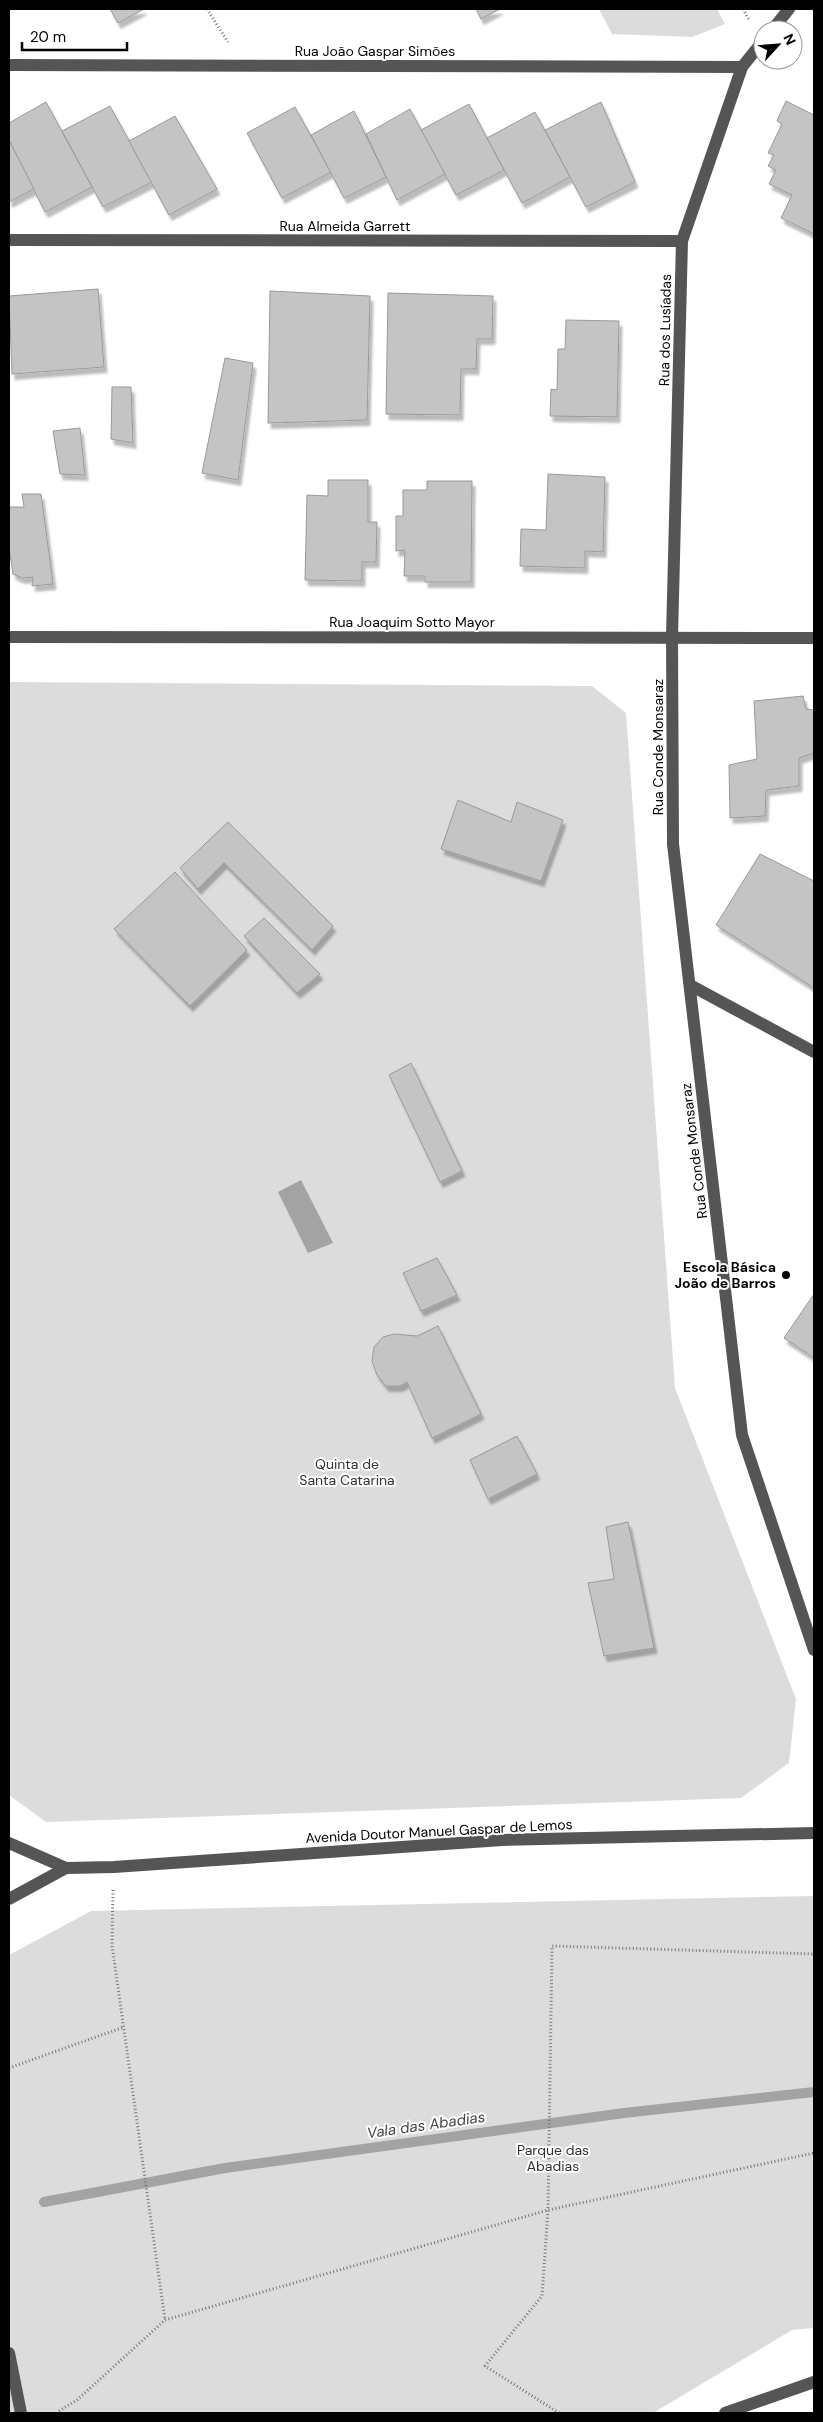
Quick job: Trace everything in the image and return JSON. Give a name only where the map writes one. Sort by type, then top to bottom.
[{"type":"street","points":[[780,20],[789,9]]},
{"type":"street","name":"Rua dos Lusíadas","points":[[672,637],[682,241],[742,67],[753,53]]},
{"type":"street","name":"Rua João Gaspar Simões","points":[[9,65],[742,67]]},
{"type":"street","name":"Rua Almeida Garrett","points":[[9,240],[682,241]]},
{"type":"street","name":"Rua Joaquim Sotto Mayor","points":[[9,637],[814,638]]},
{"type":"street","name":"Rua Conde Monsaraz","points":[[672,637],[673,844],[742,1435],[814,1650]]},
{"type":"street","points":[[690,986],[814,1052]]},
{"type":"street","name":"Avenida Doutor Manuel Gaspar de Lemos","points":[[66,1868],[114,1867],[502,1840],[814,1833]]},
{"type":"street","points":[[9,1843],[66,1868]]},
{"type":"street","points":[[9,1899],[66,1868]]},
{"type":"street","points":[[9,2352],[21,2413]]},
{"type":"street","points":[[725,2413],[814,2382]]},
{"type":"path","points":[[207,9],[215,24]]},
{"type":"path","points":[[114,1867],[112,1945],[165,2320]]},
{"type":"path","points":[[559,2413],[485,2366],[542,2296],[548,2210],[552,1946],[814,1954]]},
{"type":"path","points":[[9,2068],[124,2027]]},
{"type":"path","points":[[59,2411],[77,2400],[165,2320],[548,2210],[814,2153]]},
{"type":"green space","points":[[599,9],[717,9],[725,24],[692,37],[612,34]]},
{"type":"green space","name":"Quinta de Santa Catarina","points":[[9,682],[592,686],[626,713],[675,1388],[796,1699],[789,1763],[741,1798],[46,1822],[9,1795]]},
{"type":"green space","name":"Parque das Abadias","points":[[814,1896],[814,2328],[792,2330],[653,2413],[9,2413],[9,1955],[91,1911]]},
{"type":"shaded area","points":[[301,1180],[333,1243],[308,1253],[278,1192]]},
{"type":"building","points":[[110,9],[144,9],[118,23]]},
{"type":"building","points":[[476,9],[500,9],[481,19]]},
{"type":"building","points":[[786,101],[814,115],[814,234],[781,218],[792,195],[769,184],[776,170],[768,166],[774,155],[768,153],[782,124],[777,121]]},
{"type":"building","points":[[46,102],[92,187],[45,212],[9,140],[9,123]]},
{"type":"building","points":[[601,102],[635,182],[586,207],[545,130]]},
{"type":"building","points":[[469,104],[504,170],[456,195],[421,130]]},
{"type":"building","points":[[110,106],[152,182],[103,207],[62,131]]},
{"type":"building","points":[[295,107],[331,172],[282,198],[247,133]]},
{"type":"building","points":[[410,109],[445,174],[397,200],[366,134]]},
{"type":"building","points":[[354,111],[386,177],[344,198],[311,135]]},
{"type":"building","points":[[535,112],[570,177],[522,203],[487,138]]},
{"type":"building","points":[[175,116],[217,189],[169,215],[129,141]]},
{"type":"building","points":[[9,140],[34,189],[9,202]]},
{"type":"building","points":[[98,289],[104,367],[12,374],[9,296]]},
{"type":"building","points":[[270,291],[370,296],[367,420],[268,423]]},
{"type":"building","points":[[388,293],[493,296],[492,339],[477,339],[476,369],[461,369],[460,415],[386,414]]},
{"type":"building","points":[[566,320],[619,321],[617,417],[550,416],[551,389],[557,390],[558,349],[565,349]]},
{"type":"building","points":[[225,358],[253,363],[238,480],[202,473]]},
{"type":"building","points":[[112,387],[131,387],[133,443],[111,439]]},
{"type":"building","points":[[80,428],[85,475],[60,474],[53,431]]},
{"type":"building","points":[[548,474],[605,477],[603,552],[585,551],[585,568],[520,566],[521,529],[546,530]]},
{"type":"building","points":[[328,480],[368,480],[368,522],[377,522],[376,562],[362,562],[362,581],[305,580],[307,495],[328,496]]},
{"type":"building","points":[[427,481],[472,481],[471,582],[425,582],[425,576],[404,576],[405,550],[396,551],[396,516],[403,516],[403,490],[427,490]]},
{"type":"building","points":[[22,494],[41,494],[53,584],[32,586],[33,577],[22,578],[13,574],[9,548],[9,507],[24,507]]},
{"type":"building","points":[[803,696],[806,709],[814,710],[814,753],[799,758],[799,786],[766,790],[765,816],[730,818],[729,765],[757,759],[754,701]]},
{"type":"building","points":[[458,800],[511,822],[517,802],[563,820],[541,881],[441,849]]},
{"type":"building","points":[[228,822],[333,926],[312,950],[224,863],[198,889],[180,868]]},
{"type":"building","points":[[760,854],[814,881],[814,988],[716,925]]},
{"type":"building","points":[[175,872],[247,950],[190,1006],[114,929]]},
{"type":"building","points":[[264,918],[320,974],[297,993],[244,936]]},
{"type":"building","points":[[411,1063],[462,1171],[440,1182],[389,1075]]},
{"type":"building","points":[[437,1258],[457,1295],[421,1311],[403,1273]]},
{"type":"building","points":[[814,1294],[814,1358],[784,1338]]},
{"type":"building","points":[[438,1326],[481,1414],[432,1438],[407,1382],[400,1386],[386,1386],[377,1375],[372,1361],[374,1347],[383,1337],[394,1334],[417,1336]]},
{"type":"building","points":[[517,1436],[537,1474],[488,1499],[470,1460]]},
{"type":"building","points":[[628,1522],[654,1648],[604,1656],[588,1583],[614,1579],[606,1527]]},
{"type":"waterway","name":"Vala das Abadias","points":[[44,2202],[225,2168],[624,2113],[814,2092]]},
{"type":"place","name":"Escola Básica João de Barros","points":[[786,1275]]}]
